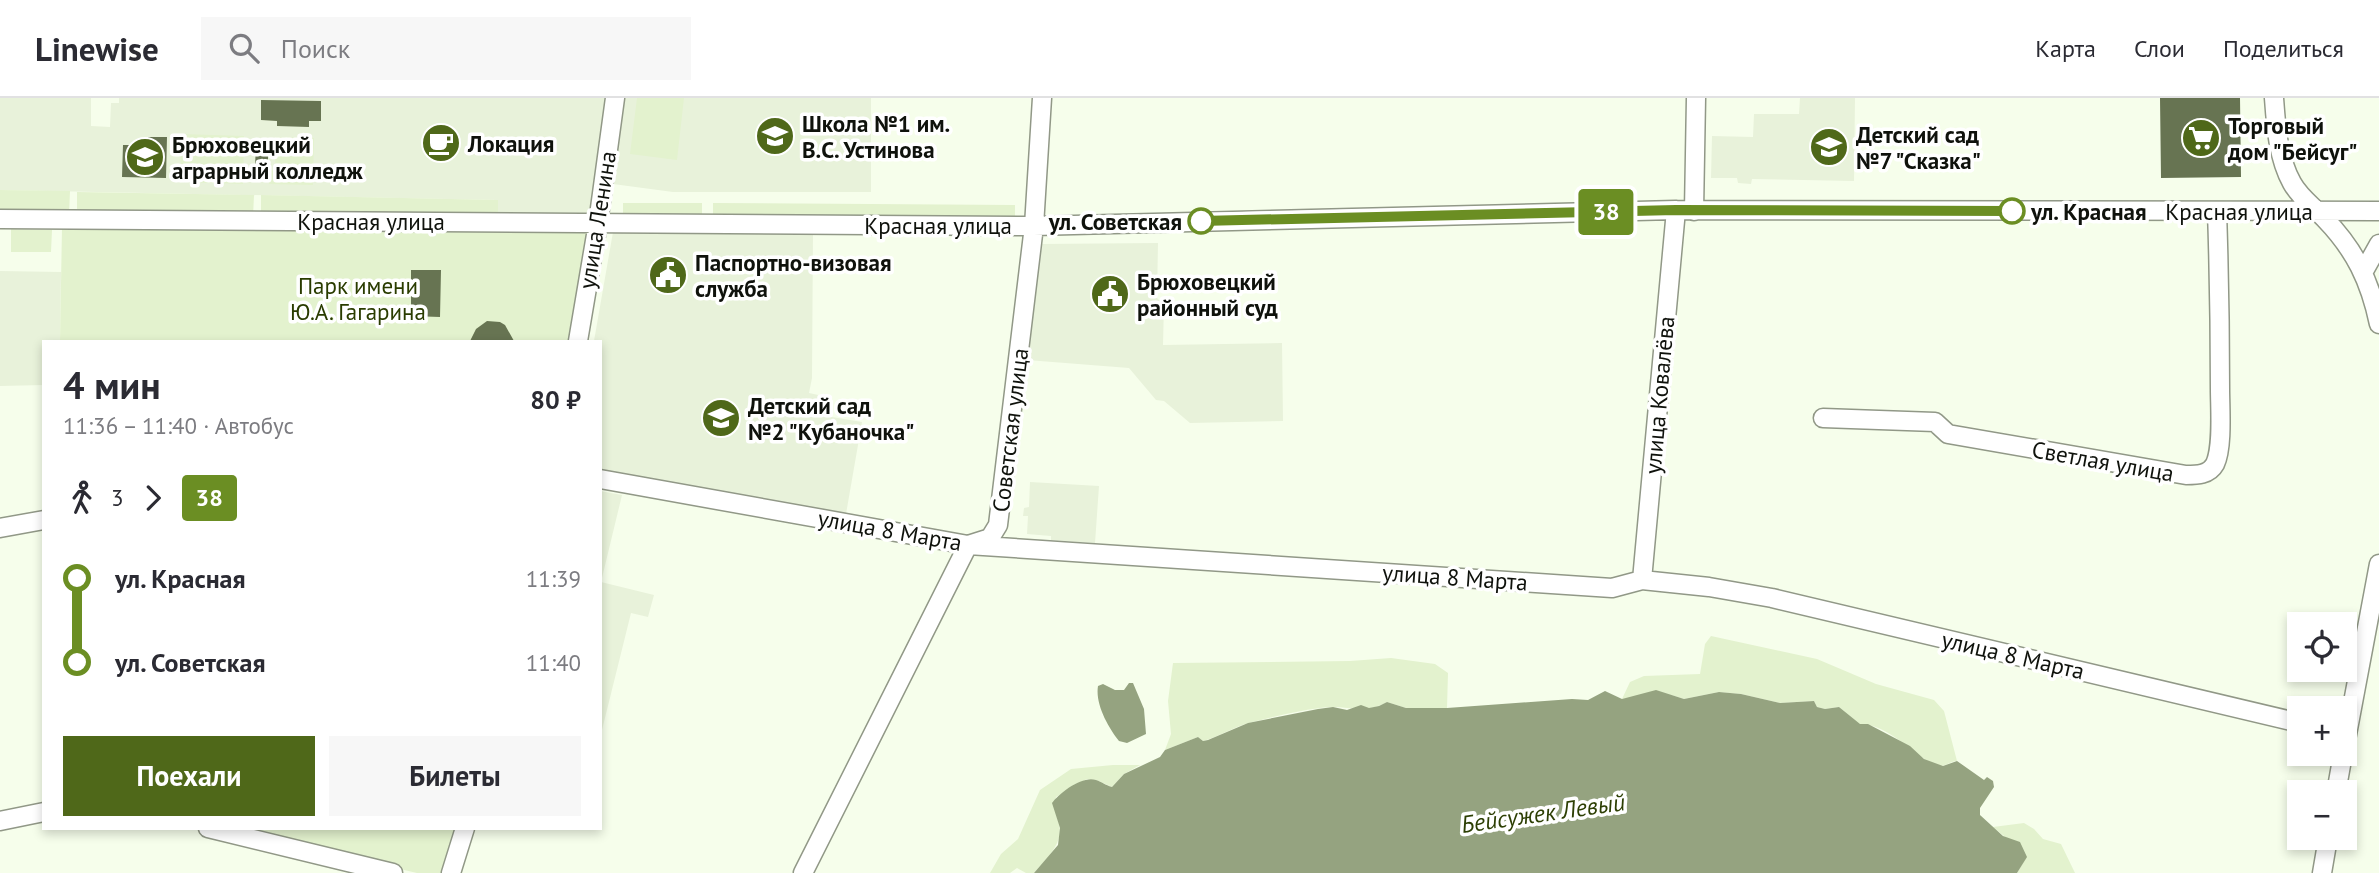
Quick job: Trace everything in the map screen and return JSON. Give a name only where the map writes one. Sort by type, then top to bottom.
[{"type":"street","name":"Советская улица","points":[[968,545],[990,538],[998,525],[1034,226],[1042,98]]},
{"type":"street","name":"улица Ковалёва","points":[[1642,580],[1696,98]]},
{"type":"street","points":[[2274,98],[2277,132],[2289,177],[2298,193],[2351,248],[2376,300],[2379,324]]},
{"type":"street","name":"улица Ленина","points":[[578,340],[614,104]]},
{"type":"street","name":"Красная улица","points":[[0,219],[1034,226],[1685,211],[2379,211]]},
{"type":"street","name":"Светлая улица","points":[[1824,418],[1934,422],[1948,434],[2186,475],[2199,475],[2210,470],[2216,463],[2220,410],[2217,211]]},
{"type":"street","points":[[2364,271],[2379,244]]},
{"type":"street","name":"улица 8 Марта","points":[[602,479],[968,545],[1612,588],[1642,580],[1709,587],[1772,598],[2287,720]]},
{"type":"street","points":[[0,528],[42,520]]},
{"type":"street","points":[[803,873],[968,545]]},
{"type":"street","points":[[2354,696],[2379,564]]},
{"type":"street","points":[[0,821],[42,812]]},
{"type":"street","points":[[216,830],[393,873]]},
{"type":"street","points":[[451,873],[464,830]]},
{"type":"street","points":[[2322,873],[2326,850]]},
{"type":"shaded area","points":[[0,98],[91,98],[91,126],[110,127],[111,103],[119,103],[119,98],[611,98],[595,219],[576,219],[575,213],[498,213],[498,200],[0,190]]},
{"type":"shaded area","name":"Школа №1 им. В.С. Устинова","points":[[624,98],[871,98],[871,192],[673,192],[613,184]]},
{"type":"shaded area","points":[[1800,98],[1855,98],[1854,181],[1752,179],[1751,184],[1738,183],[1737,178],[1711,178],[1712,136],[1753,137],[1754,114],[1799,114]]},
{"type":"shaded area","name":"Детский сад №2 \"Кубаночка\"","points":[[613,232],[813,232],[812,378],[809,393],[823,396],[820,415],[862,422],[846,514],[602,470],[602,340],[594,340]]},
{"type":"shaded area","points":[[1158,243],[1157,298],[1164,305],[1163,345],[1282,343],[1283,421],[1190,423],[1164,401],[1156,400],[1129,368],[1027,360],[1040,244]]},
{"type":"shaded area","points":[[0,271],[61,272],[60,340],[42,340],[42,385],[0,386]]},
{"type":"shaded area","points":[[1030,482],[1099,486],[1095,543],[1051,540],[1051,536],[1027,534],[1028,516],[1023,516],[1024,508],[1029,507]]},
{"type":"shaded area","points":[[602,491],[622,495],[602,578]]},
{"type":"shaded area","points":[[602,582],[654,595],[648,617],[631,613],[602,730]]},
{"type":"green space","points":[[637,98],[684,98],[677,160],[630,154]]},
{"type":"green space","points":[[181,134],[244,136],[243,184],[180,182]]},
{"type":"green space","points":[[276,137],[314,138],[313,185],[269,184],[269,171],[275,170]]},
{"type":"green space","points":[[0,190],[70,191],[69,215],[0,215]]},
{"type":"green space","points":[[77,192],[254,195],[253,217],[77,216]]},
{"type":"green space","points":[[261,195],[498,200],[498,213],[576,213],[576,219],[261,217]]},
{"type":"green space","points":[[623,203],[702,203],[702,218],[623,218]]},
{"type":"green space","points":[[713,203],[1015,205],[1015,220],[713,219]]},
{"type":"green space","name":"Парк имени Ю.А. Гагарина","points":[[62,227],[592,230],[572,340],[60,340]]},
{"type":"green space","points":[[11,229],[52,230],[51,252],[11,252]]},
{"type":"green space","points":[[1711,636],[1817,659],[1876,684],[1934,700],[1944,711],[1957,761],[1943,766],[1933,764],[1882,730],[1860,725],[1839,707],[1825,709],[1817,707],[1814,701],[1780,703],[1719,692],[1684,699],[1671,695],[1622,699],[1630,682],[1644,676],[1700,674],[1705,644]]},
{"type":"green space","points":[[1391,658],[1435,664],[1448,673],[1447,708],[1406,708],[1387,702],[1365,709],[1329,707],[1249,723],[1203,741],[1198,737],[1165,750],[1171,734],[1168,701],[1173,663]]},
{"type":"green space","points":[[1140,765],[1124,774],[1112,787],[1087,779],[1056,797],[1059,838],[1053,851],[1034,873],[1026,873],[1017,868],[1010,873],[990,873],[1001,854],[1018,839],[1040,790],[1071,769]]},
{"type":"green space","points":[[2024,823],[2043,839],[2061,844],[2075,873],[2017,873],[2023,863],[2004,836],[1993,827]]},
{"type":"green space","points":[[235,830],[457,830],[441,873],[417,873]]},
{"type":"water","points":[[1129,683],[1133,683],[1144,709],[1146,734],[1127,743],[1119,741],[1103,715],[1098,686],[1103,684],[1115,690],[1124,690]]},
{"type":"water","name":"Бейсужек Левый","points":[[1656,690],[1684,699],[1719,692],[1780,703],[1814,701],[1817,707],[1825,709],[1839,707],[1860,724],[1868,724],[1910,746],[1924,759],[1943,766],[1957,761],[1984,780],[1987,777],[1993,781],[1994,787],[1980,808],[1980,815],[2003,836],[2020,842],[2027,857],[2017,873],[1034,873],[1058,845],[1060,828],[1052,803],[1060,794],[1078,782],[1091,779],[1112,787],[1124,774],[1160,757],[1165,750],[1198,737],[1203,741],[1208,740],[1248,723],[1333,707],[1347,710],[1361,705],[1369,708],[1387,702],[1406,708],[1447,708],[1588,700],[1605,691],[1622,699]]},
{"type":"building","name":"Торговый дом \"Бейсуг\"","points":[[2160,98],[2240,98],[2241,177],[2161,178]]},
{"type":"building","points":[[261,100],[321,101],[321,121],[309,121],[309,127],[277,126],[277,121],[261,120]]},
{"type":"building","points":[[148,137],[167,137],[166,178],[122,177],[123,145],[148,145]]},
{"type":"building","points":[[256,142],[268,142],[268,168],[255,168]]},
{"type":"building","points":[[411,270],[441,270],[440,317],[411,316]]},
{"type":"building","points":[[487,321],[500,322],[505,325],[513,340],[470,340],[476,329]]},
{"type":"bus line","name":"38","points":[[1201,221],[1676,210],[2012,211]]},
{"type":"place","name":"Школа №1 им. В.С. Устинова","points":[[775,136]]},
{"type":"place","name":"Торговый дом \"Бейсуг\"","points":[[2201,138]]},
{"type":"place","name":"Локация","points":[[441,143]]},
{"type":"place","name":"Детский сад №7 \"Сказка\"","points":[[1829,147]]},
{"type":"place","name":"Брюховецкий аграрный колледж","points":[[145,157]]},
{"type":"place","name":"ул. Красная","points":[[2012,211]]},
{"type":"place","name":"ул. Советская","points":[[1201,221]]},
{"type":"place","name":"Паспортно-визовая служба","points":[[668,275]]},
{"type":"place","name":"Брюховецкий районный суд","points":[[1110,294]]},
{"type":"place","name":"Детский сад №2 \"Кубаночка\"","points":[[721,418]]}]
